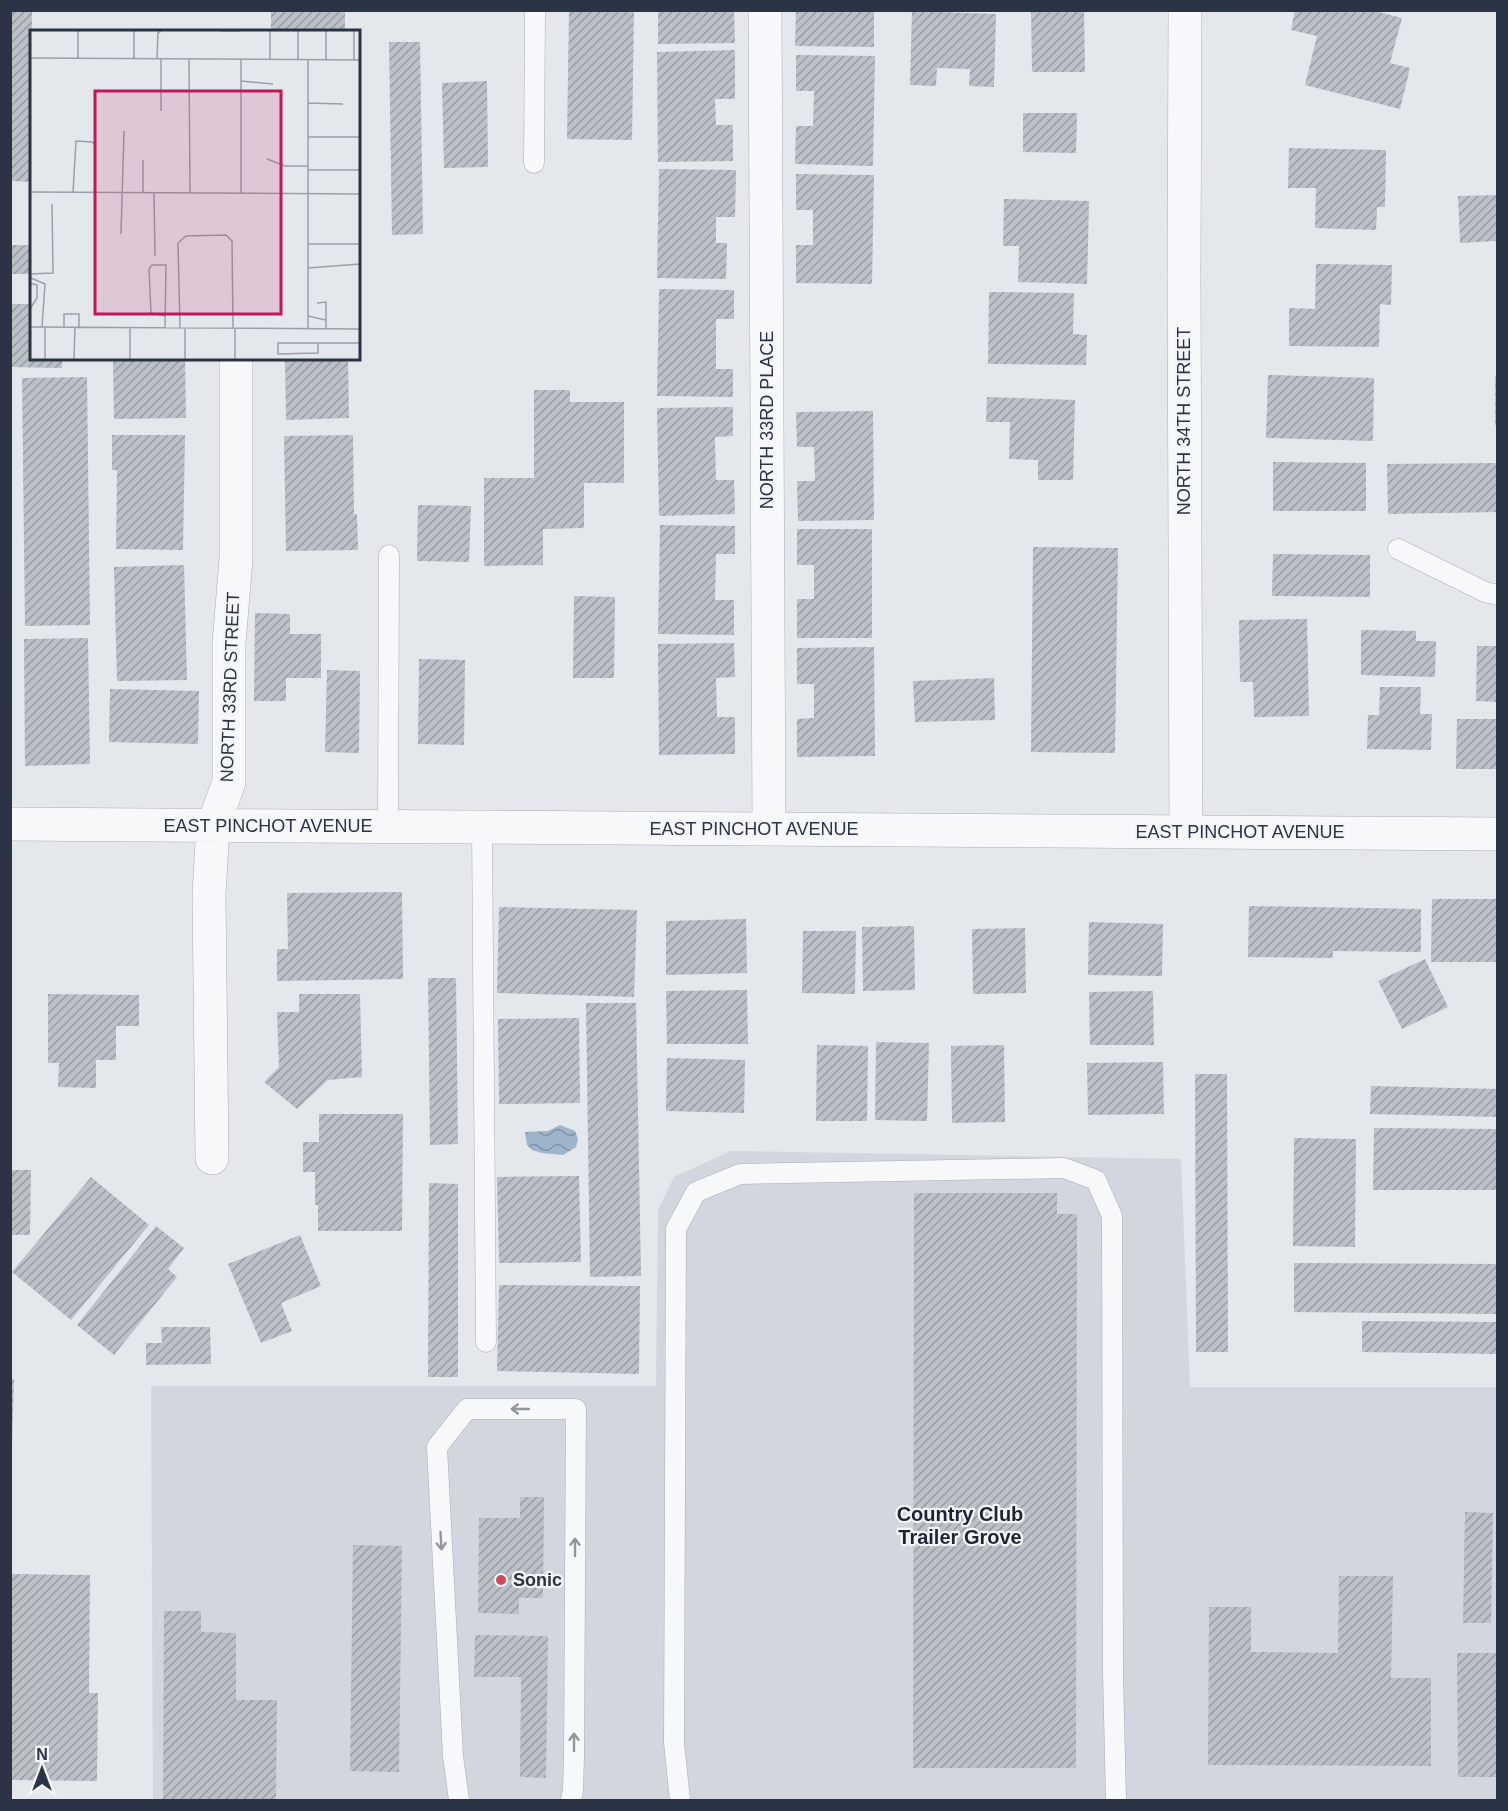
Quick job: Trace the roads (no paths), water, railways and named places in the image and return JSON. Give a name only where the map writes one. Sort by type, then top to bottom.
[{"type":"street","name":"NORTH 33RD PLACE","points":[[765,10],[770,829]]},
{"type":"street","name":"NORTH 34TH STREET","points":[[1185,10],[1186,831]]},
{"type":"street","name":"NORTH 33RD STREET","points":[[212,1158],[209,894],[213,826],[229,782],[229,643],[236,559],[236,360]]},
{"type":"street","name":"EAST PINCHOT AVENUE","points":[[10,824],[1497,834]]},
{"type":"lane","points":[[534,163],[535,10]]},
{"type":"lane","points":[[1398,549],[1485,592],[1497,595]]},
{"type":"lane","points":[[388,827],[389,555]]},
{"type":"lane","points":[[482,827],[486,1342]]},
{"type":"lane","points":[[680,1800],[674,1743],[676,1229],[696,1192],[740,1174],[1064,1168],[1096,1180],[1112,1216],[1113,1673],[1116,1800]]},
{"type":"lane","points":[[459,1800],[453,1756],[436,1448],[467,1409],[576,1409],[574,1758],[571,1800]]},
{"type":"water","points":[[560,1125],[575,1131],[578,1139],[576,1147],[563,1155],[542,1153],[532,1150],[527,1145],[525,1132],[548,1131]]},
{"type":"place","name":"Sonic","points":[[501,1580]]},
{"type":"district","name":"Country Club Trailer Grove","points":[[960,1526]]}]
